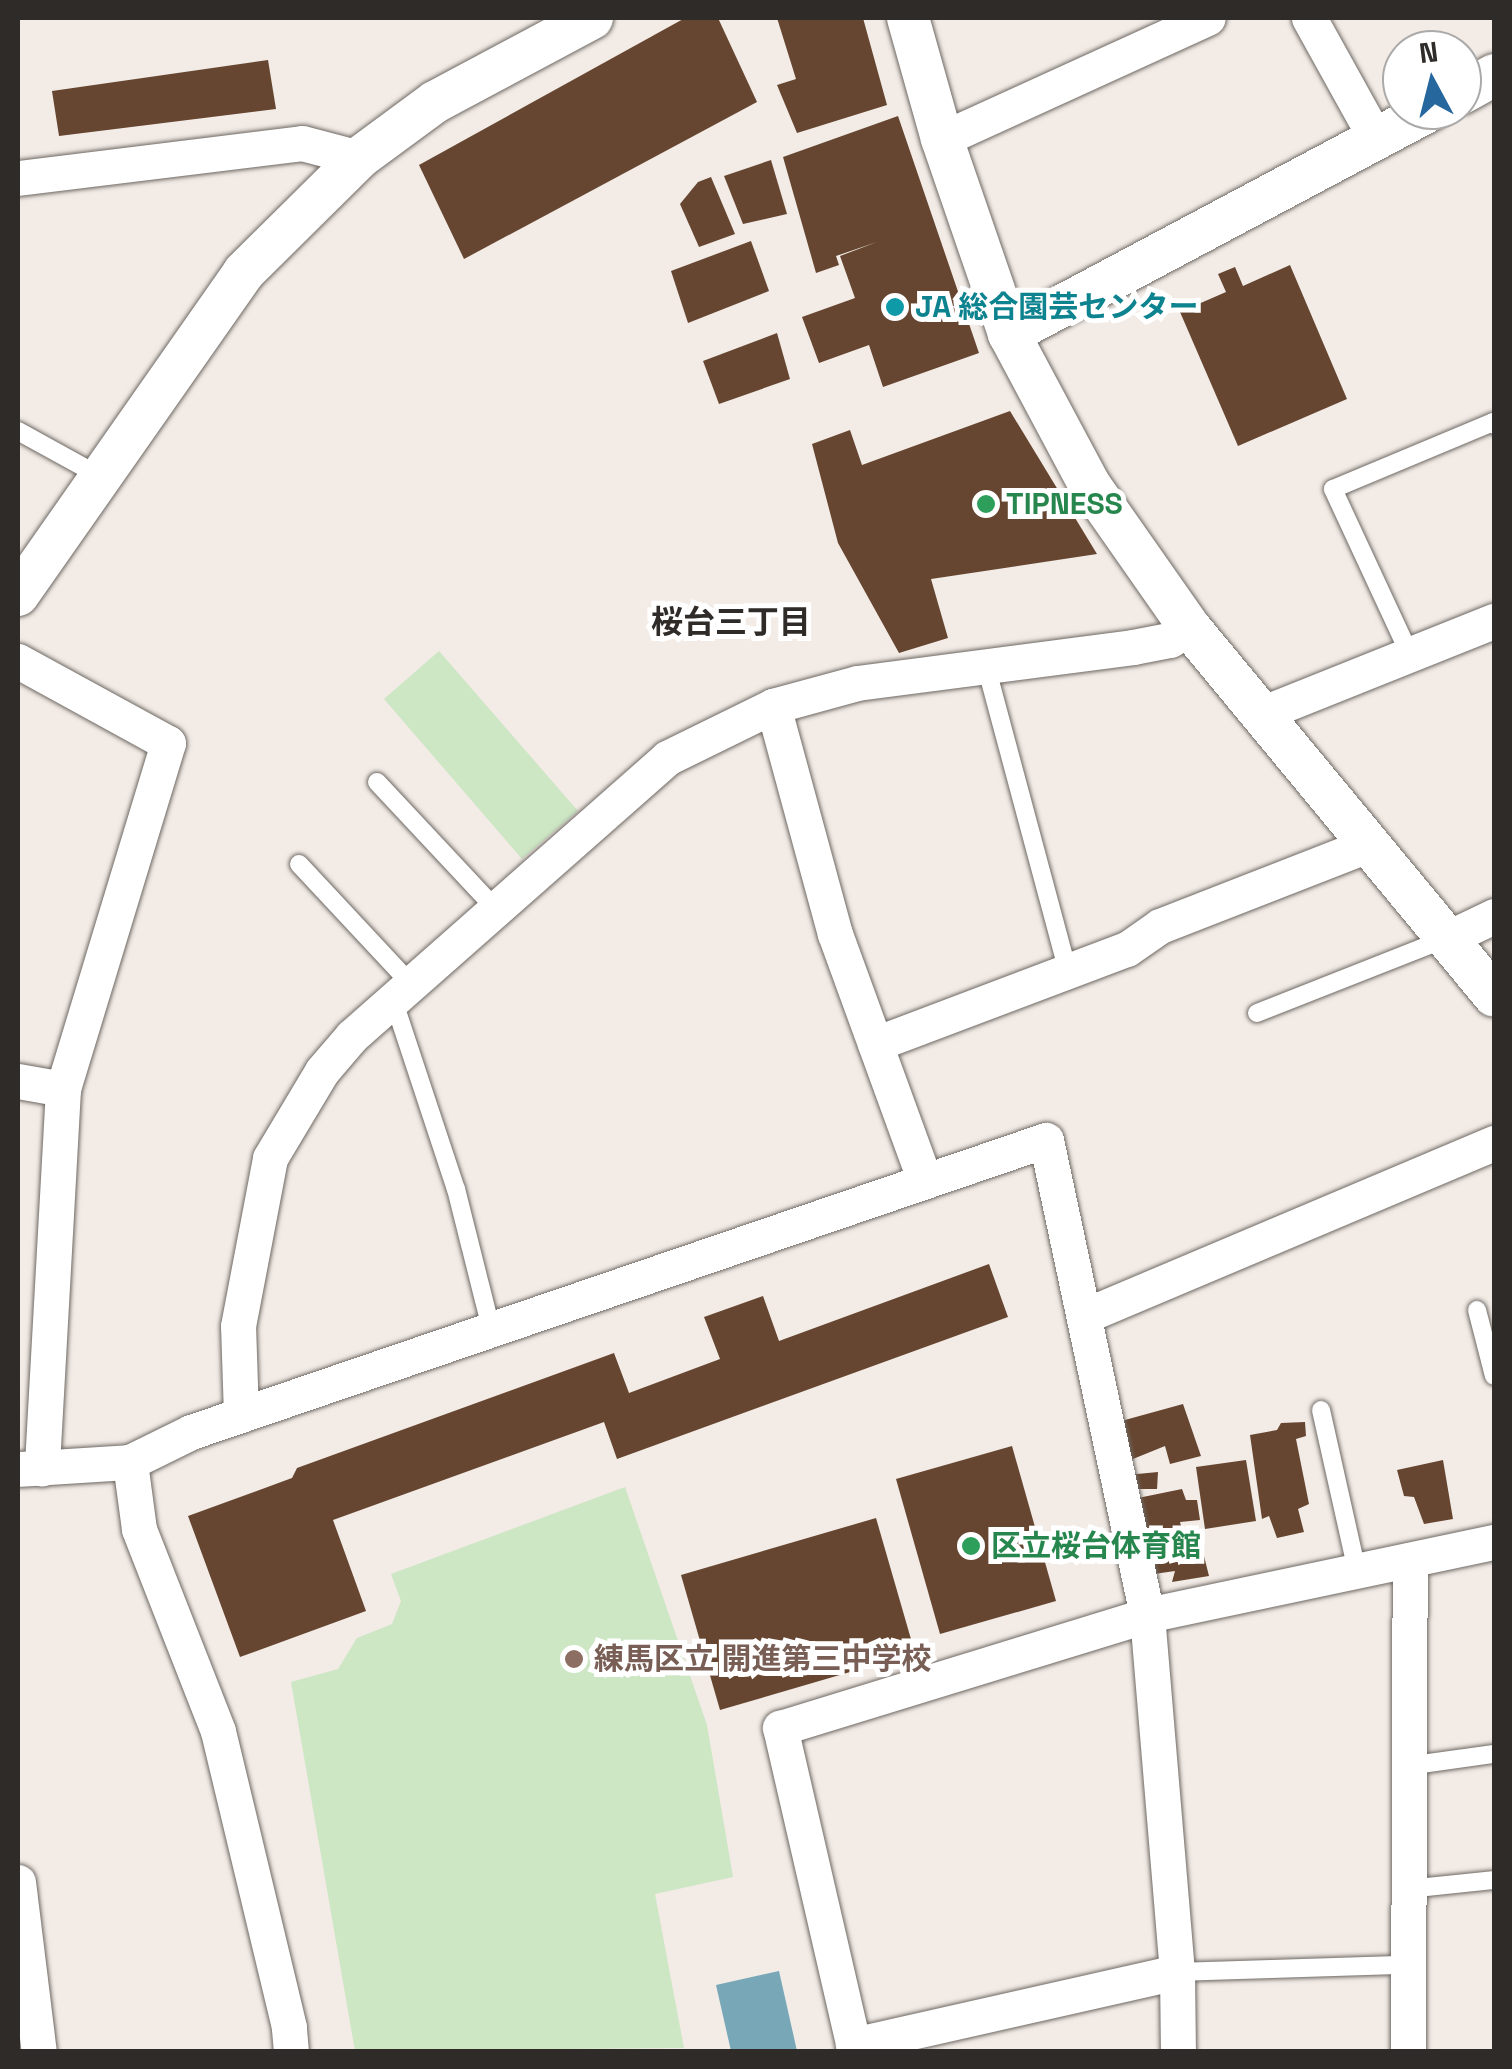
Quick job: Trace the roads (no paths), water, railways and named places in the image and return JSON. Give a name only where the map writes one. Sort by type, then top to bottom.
[{"type":"street","points":[[18,595],[244,272],[360,158],[436,102],[592,18]]},
{"type":"street","points":[[908,18],[942,139],[1010,334],[1089,484],[1190,628],[1494,996]]},
{"type":"street","points":[[942,139],[1208,18]]},
{"type":"street","points":[[1309,18],[1376,139]]},
{"type":"street","points":[[1010,334],[1393,130]]},
{"type":"street","points":[[18,177],[302,143],[360,158]]},
{"type":"street","points":[[1262,714],[1494,621]]},
{"type":"street","points":[[241,1416],[238,1326],[270,1158],[322,1071],[402,992],[667,758],[773,706],[857,683],[1170,640],[1190,628]]},
{"type":"street","points":[[18,661],[168,743],[63,1088],[30,1469],[130,1462],[192,1432],[1046,1140],[1146,1615],[1177,1972],[1178,2052]]},
{"type":"street","points":[[773,706],[835,934],[924,1181]]},
{"type":"street","points":[[875,1044],[1127,948],[1160,926],[1370,844]]},
{"type":"street","points":[[1448,938],[1494,916]]},
{"type":"street","points":[[18,1081],[63,1088]]},
{"type":"street","points":[[1084,1316],[1494,1143]]},
{"type":"street","points":[[130,1462],[139,1530],[218,1732],[290,2026],[291,2052]]},
{"type":"street","points":[[1177,1972],[854,2048],[780,1728],[1146,1615],[1494,1542]]},
{"type":"street","points":[[1408,2052],[1405,1965],[1410,1560]]},
{"type":"street","points":[[18,1882],[39,2052]]},
{"type":"lane","points":[[1410,655],[1333,489],[1493,422],[1494,426]]},
{"type":"lane","points":[[18,431],[100,476]]},
{"type":"lane","points":[[986,666],[1068,971]]},
{"type":"lane","points":[[377,782],[496,909]]},
{"type":"lane","points":[[299,864],[402,992],[492,1332]]},
{"type":"lane","points":[[1257,1014],[1448,938]]},
{"type":"lane","points":[[1477,1310],[1494,1376]]},
{"type":"lane","points":[[1321,1410],[1357,1571]]},
{"type":"lane","points":[[1408,1766],[1494,1754]]},
{"type":"lane","points":[[1406,1890],[1494,1880]]},
{"type":"lane","points":[[1177,1972],[1405,1965]]},
{"type":"water","points":[[779,1971],[797,2051],[731,2051],[716,1985]]},
{"type":"place","name":"JA 総合園芸センター","points":[[895,307]]},
{"type":"place","name":"TIPNESS","points":[[986,504]]},
{"type":"place","name":"区立桜台体育館","points":[[971,1546]]},
{"type":"place","name":"練馬区立 開進第三中学校","points":[[574,1659]]},
{"type":"district","name":"桜台三丁目","points":[[731,622]]}]
